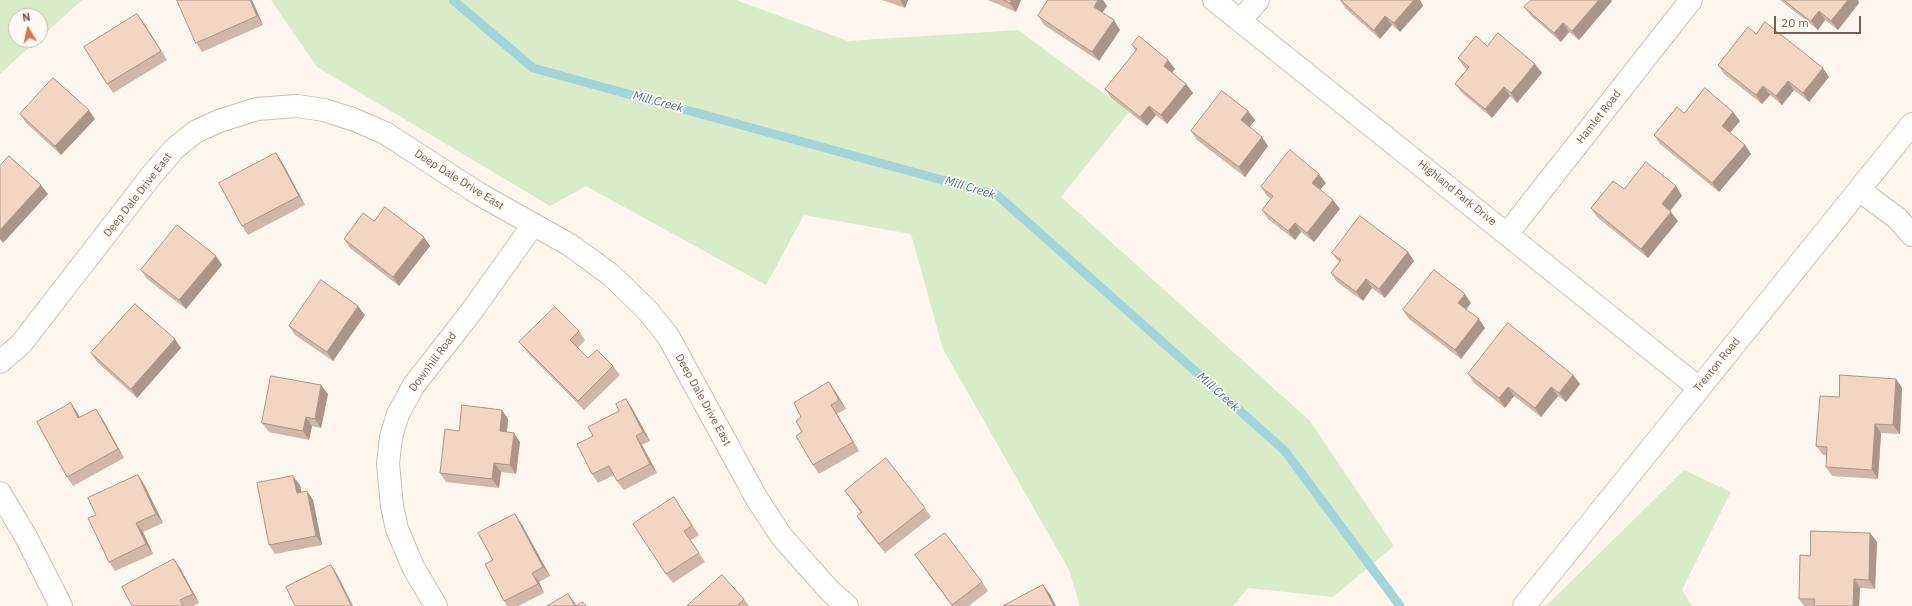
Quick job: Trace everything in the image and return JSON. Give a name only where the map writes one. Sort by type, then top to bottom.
[{"type":"street","name":"Highland Park Drive","points":[[1214,0],[1241,20],[1699,388]]},
{"type":"street","points":[[1241,20],[1258,0]]},
{"type":"street","name":"Hamlet Road","points":[[1507,234],[1691,0]]},
{"type":"street","name":"Deep Dale Drive East","points":[[0,362],[21,344],[150,176],[174,149],[195,132],[219,121],[257,109],[297,106],[324,110],[355,120],[385,133],[478,194],[570,245],[611,274],[647,310],[668,336],[757,499],[782,537],[829,590],[847,606]]},
{"type":"street","name":"Trenton Road","points":[[1524,606],[1912,124]]},
{"type":"street","points":[[1859,190],[1897,218],[1912,235]]},
{"type":"street","name":"Downhill Road","points":[[436,606],[413,567],[397,528],[392,506],[388,464],[391,437],[398,414],[414,385],[471,312],[533,225]]},
{"type":"street","points":[[0,493],[26,537],[61,606]]},
{"type":"green space","points":[[0,0],[82,0],[48,31],[48,8],[8,8],[8,48],[28,48],[0,74]]},
{"type":"green space","points":[[271,0],[736,0],[848,41],[1018,30],[1129,112],[1061,197],[1310,421],[1394,546],[1333,597],[1248,588],[1233,606],[1080,606],[1069,570],[943,349],[911,234],[804,215],[766,285],[586,186],[550,206],[317,67]]},
{"type":"green space","points":[[1684,470],[1731,492],[1682,590],[1692,606],[1546,606]]},
{"type":"building","points":[[177,0],[250,0],[257,16],[196,43]]},
{"type":"building","points":[[1004,0],[1011,0],[1010,3]]},
{"type":"building","points":[[1048,0],[1098,0],[1094,7],[1114,20],[1092,52],[1038,16]]},
{"type":"building","points":[[1341,0],[1414,0],[1394,23],[1385,16],[1374,30]]},
{"type":"building","points":[[1531,0],[1599,0],[1572,31],[1563,23],[1554,33],[1524,7]]},
{"type":"building","points":[[1784,0],[1848,0],[1831,21],[1819,11],[1811,21]]},
{"type":"building","points":[[137,14],[161,51],[107,84],[84,47]]},
{"type":"building","points":[[1765,22],[1823,68],[1803,93],[1788,81],[1776,96],[1763,86],[1756,95],[1718,65],[1748,27],[1756,34]]},
{"type":"building","points":[[1498,33],[1535,64],[1511,93],[1504,87],[1485,109],[1455,84],[1469,67],[1458,58],[1476,36],[1487,46]]},
{"type":"building","points":[[1139,36],[1168,60],[1164,66],[1186,84],[1161,115],[1149,106],[1140,117],[1105,89],[1137,49],[1132,45]]},
{"type":"building","points":[[53,78],[89,110],[55,146],[20,114]]},
{"type":"building","points":[[1705,88],[1733,112],[1722,126],[1745,145],[1712,183],[1654,135],[1677,107],[1684,113]]},
{"type":"building","points":[[1222,91],[1248,111],[1241,120],[1262,137],[1239,167],[1191,131]]},
{"type":"building","points":[[1290,150],[1319,174],[1312,183],[1333,200],[1307,233],[1295,223],[1288,231],[1262,210],[1273,196],[1261,187]]},
{"type":"building","points":[[276,153],[299,196],[242,226],[219,183]]},
{"type":"building","points":[[9,156],[41,185],[0,230],[0,166]]},
{"type":"building","points":[[1646,162],[1676,186],[1662,204],[1671,212],[1641,249],[1591,208],[1613,181],[1624,189]]},
{"type":"building","points":[[385,207],[424,237],[393,277],[344,239],[363,213],[374,221]]},
{"type":"building","points":[[1360,216],[1408,252],[1379,289],[1366,279],[1356,292],[1331,273],[1341,260],[1332,253]]},
{"type":"building","points":[[177,225],[216,256],[179,300],[141,270]]},
{"type":"building","points":[[1434,270],[1465,294],[1458,303],[1479,319],[1455,350],[1403,310]]},
{"type":"building","points":[[321,280],[358,306],[327,352],[289,326]]},
{"type":"building","points":[[135,304],[175,339],[131,389],[91,353]]},
{"type":"building","points":[[555,307],[579,331],[570,340],[588,358],[597,350],[613,366],[578,401],[519,342]]},
{"type":"building","points":[[1508,323],[1573,375],[1559,393],[1551,387],[1535,408],[1508,387],[1499,398],[1468,374]]},
{"type":"building","points":[[1840,375],[1896,379],[1893,425],[1875,424],[1872,470],[1826,467],[1827,447],[1816,446],[1820,396],[1839,397]]},
{"type":"building","points":[[271,376],[321,385],[315,419],[306,417],[303,431],[262,423]]},
{"type":"building","points":[[829,382],[839,400],[831,405],[853,442],[813,465],[796,436],[802,432],[796,421],[801,417],[794,403]]},
{"type":"building","points":[[626,399],[643,432],[636,436],[650,464],[617,481],[609,466],[592,474],[577,444],[593,436],[588,427],[619,411],[616,404]]},
{"type":"building","points":[[71,403],[78,418],[96,409],[118,449],[67,477],[37,422]]},
{"type":"building","points":[[462,405],[502,410],[500,431],[514,433],[510,465],[494,463],[492,479],[440,473],[445,429],[459,431]]},
{"type":"building","points":[[886,458],[925,508],[879,544],[857,516],[862,512],[845,491]]},
{"type":"building","points":[[138,475],[156,514],[136,523],[146,544],[109,562],[88,518],[96,515],[88,498]]},
{"type":"building","points":[[293,476],[297,493],[307,491],[316,536],[269,545],[257,483]]},
{"type":"building","points":[[674,497],[692,526],[684,531],[699,553],[666,574],[633,524]]},
{"type":"building","points":[[515,514],[543,567],[532,573],[538,584],[504,601],[485,564],[493,560],[478,533]]},
{"type":"building","points":[[1811,531],[1870,533],[1869,580],[1854,579],[1853,606],[1814,606],[1815,599],[1799,599],[1800,555],[1810,556]]},
{"type":"building","points":[[945,533],[982,582],[952,605],[915,555]]},
{"type":"building","points":[[174,559],[193,594],[180,600],[183,606],[132,606],[122,587]]},
{"type":"building","points":[[331,565],[351,605],[295,606],[286,587]]},
{"type":"building","points":[[722,575],[744,599],[738,605],[739,606],[687,606]]},
{"type":"building","points":[[1043,585],[1054,606],[1003,606]]},
{"type":"building","points":[[568,594],[575,606],[547,606]]},
{"type":"building","points":[[583,602],[586,606],[576,606]]},
{"type":"waterway","name":"Mill Creek","points":[[453,0],[533,68],[997,195],[1285,451],[1400,606]]}]
